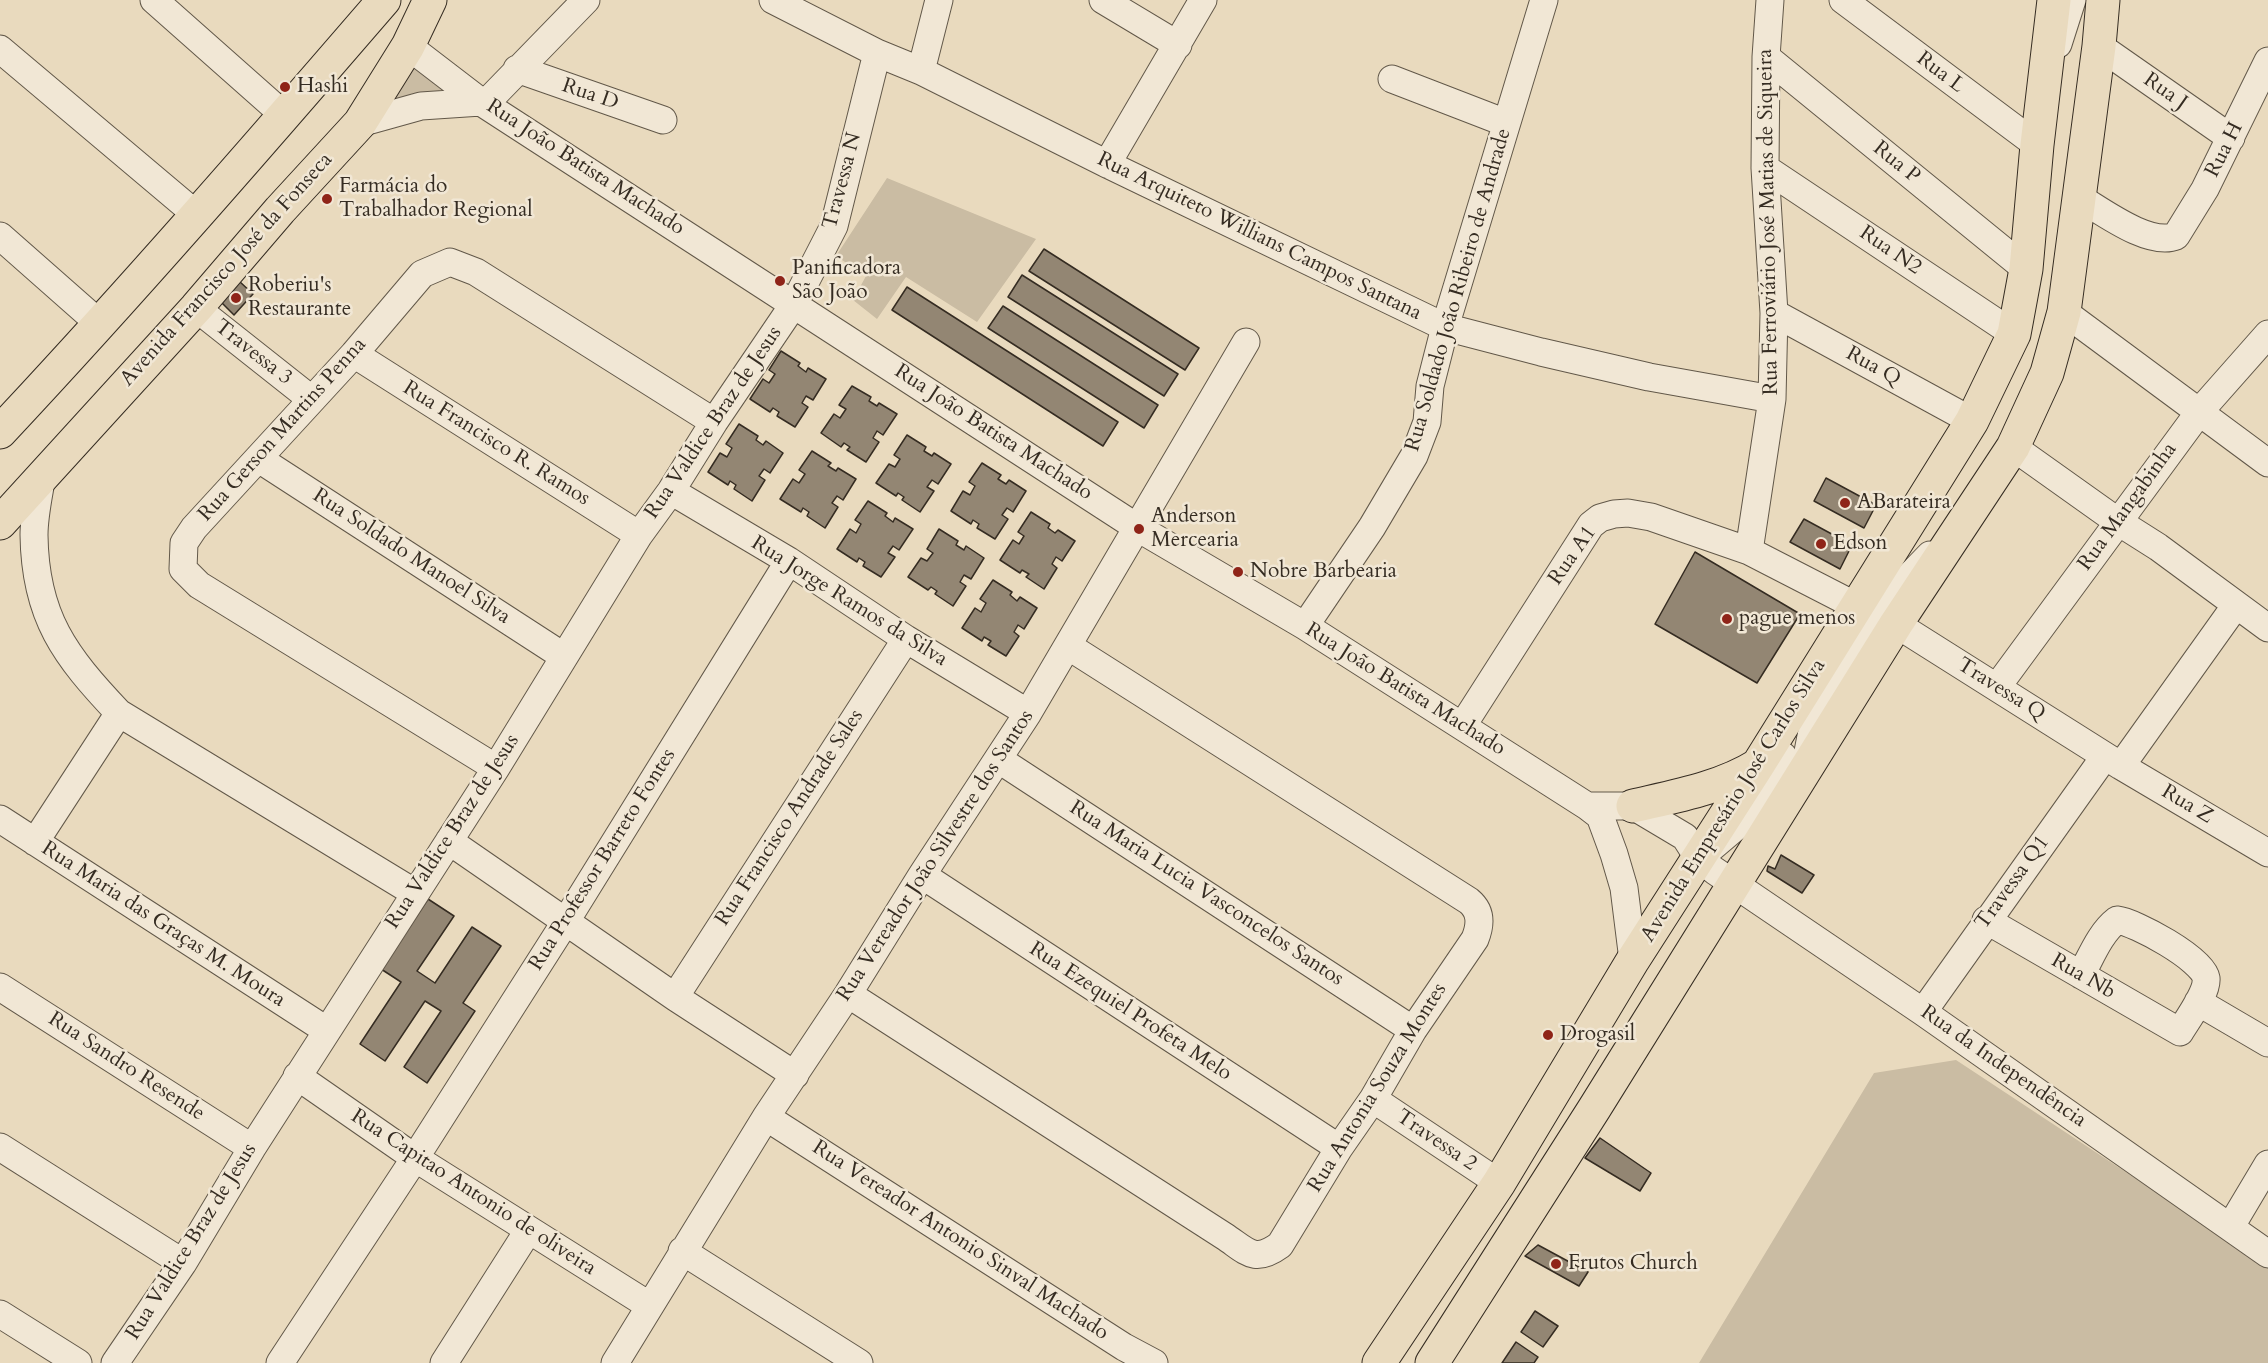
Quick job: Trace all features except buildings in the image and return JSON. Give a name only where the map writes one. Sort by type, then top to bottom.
[{"type":"main road","points":[[3,422],[101,324],[285,117],[384,0]]},
{"type":"main road","name":"Avenida Francisco José da Fonseca","points":[[0,523],[196,308],[280,210],[360,123],[408,45],[430,0]]},
{"type":"main road","name":"Avenida Empresário José Carlos Silva","points":[[1376,1360],[1499,1183],[1633,960],[1699,859],[1972,421],[2014,334],[2026,269],[2037,145],[2054,0]]},
{"type":"main road","name":"Avenida Empresário José Carlos Silva","points":[[1432,1363],[1735,885],[1896,624],[2013,447],[2048,373],[2064,312],[2103,0]]},
{"type":"main road","points":[[1633,806],[1681,795],[1739,777],[1758,765]]},
{"type":"street","points":[[154,0],[285,117]]},
{"type":"street","points":[[360,123],[420,106],[483,103],[586,0]]},
{"type":"street","name":"Rua Arquiteto Willians Campos Santana","points":[[773,0],[877,53],[921,71],[1107,164],[1445,327],[1649,377],[1772,399]]},
{"type":"street","points":[[921,71],[939,0]]},
{"type":"street","points":[[1103,0],[1178,45]]},
{"type":"street","points":[[1107,164],[1203,0]]},
{"type":"street","name":"Rua Soldado João Ribeiro de Andrade","points":[[1305,626],[1372,527],[1414,456],[1427,422],[1430,386],[1445,327],[1544,0]]},
{"type":"street","name":"Rua Ferroviário José Matias de Siqueira","points":[[1749,551],[1772,399],[1774,313],[1765,168],[1766,57],[1770,0]]},
{"type":"street","name":"Rua L","points":[[1843,0],[2037,145]]},
{"type":"street","points":[[2045,82],[2072,0]]},
{"type":"street","name":"Rua João Batista Machado","points":[[408,45],[483,103],[1138,528],[1305,626],[1463,725],[1593,811]]},
{"type":"street","name":"Rua J","points":[[2099,46],[2231,138]]},
{"type":"street","points":[[0,49],[198,216]]},
{"type":"street","name":"Travessa N","points":[[794,304],[837,218],[877,53]]},
{"type":"street","name":"Rua P","points":[[1766,57],[2026,269]]},
{"type":"street","name":"Rua H","points":[[2078,197],[2144,235],[2168,240],[2176,236],[2205,189],[2268,61]]},
{"type":"street","name":"Rua D","points":[[517,69],[663,120]]},
{"type":"street","points":[[1392,79],[1506,123]]},
{"type":"street","name":"Rua N2","points":[[1765,168],[2014,334]]},
{"type":"street","points":[[0,236],[101,324]]},
{"type":"street","name":"Rua Gerson Martins Penna","points":[[496,768],[199,585],[183,569],[184,543],[194,528],[354,354],[422,274],[450,262],[476,272],[714,422]]},
{"type":"street","name":"Rua Valdice Braz de Jesus","points":[[115,1363],[183,1263],[326,1030],[496,768],[639,534],[671,491],[714,422],[794,304]]},
{"type":"street","name":"Travessa 3","points":[[196,308],[311,399]]},
{"type":"street","points":[[2064,312],[2200,411],[2268,464]]},
{"type":"street","name":"Rua Q","points":[[1774,313],[1972,421]]},
{"type":"street","name":"Rua Mangabinha","points":[[1997,687],[2200,411],[2268,334]]},
{"type":"street","name":"Rua Vereador João Silvestre dos Santos","points":[[615,1363],[766,1117],[848,994],[922,875],[1028,713],[1246,342]]},
{"type":"street","name":"Rua Francisco R. Ramos","points":[[354,354],[639,534]]},
{"type":"street","points":[[2013,447],[2117,521],[2158,547],[2268,628]]},
{"type":"street","name":"Rua Soldado Manoel Silva","points":[[259,459],[563,656]]},
{"type":"street","points":[[42,475],[34,533],[38,573],[46,611],[60,641],[82,674],[119,713],[415,893]]},
{"type":"street","name":"Rua Jorge Ramos da Silva","points":[[671,491],[789,561],[906,639],[1028,713]]},
{"type":"street","name":"Rua A1","points":[[1463,725],[1591,525],[1600,518],[1628,513],[1651,517],[1749,551]]},
{"type":"street","points":[[1804,770],[1812,731],[1826,696],[1900,586],[1965,519]]},
{"type":"street","points":[[1749,551],[1856,606]]},
{"type":"street","name":"Rua Professor Barreto Fontes","points":[[280,1363],[415,1158],[566,921],[789,561]]},
{"type":"street","points":[[2113,761],[2236,605]]},
{"type":"street","name":"Travessa Q","points":[[1896,624],[2113,761]]},
{"type":"street","name":"Rua Francisco Andrade Sales","points":[[675,997],[906,639]]},
{"type":"street","name":"Rua Antonia Souza Montes","points":[[848,994],[1241,1247],[1259,1256],[1280,1245],[1339,1148],[1373,1099],[1413,1030],[1475,939],[1479,916],[1475,906],[1068,646]]},
{"type":"street","points":[[1699,859],[1744,820],[1812,709],[1825,656]]},
{"type":"street","points":[[35,842],[119,713]]},
{"type":"street","name":"Rua Maria Lucia Vasconcelos Santos","points":[[998,759],[1413,1030]]},
{"type":"street","name":"Rua Z","points":[[2113,761],[2268,853]]},
{"type":"street","name":"Travessa Q1","points":[[1923,1012],[1986,920],[2113,761]]},
{"type":"street","points":[[1633,806],[1593,811],[1614,854],[1624,888],[1633,960]]},
{"type":"street","name":"Rua da Independência","points":[[1633,806],[1685,837],[1699,859],[1735,885],[1923,1012],[2268,1254]]},
{"type":"street","name":"Rua Maria das Graças M. Moura","points":[[0,819],[326,1030]]},
{"type":"street","points":[[449,841],[675,997],[795,1075]]},
{"type":"street","name":"Rua Ezequiel Profeta Melo","points":[[922,875],[1339,1148]]},
{"type":"street","name":"Rua Nb","points":[[1986,920],[2180,1032],[2198,1002]]},
{"type":"street","points":[[2081,975],[2109,926],[2117,920],[2127,921],[2194,962],[2203,971],[2206,979],[2198,1002],[2268,1043]]},
{"type":"street","name":"Rua Sandro Resende","points":[[0,987],[252,1148]]},
{"type":"street","name":"Rua Capitao Antonio de oliveira","points":[[297,1076],[415,1158],[650,1306]]},
{"type":"street","name":"Travessa 2","points":[[1373,1099],[1499,1183]]},
{"type":"street","name":"Rua Vereador Antonio Sinval Machado","points":[[766,1117],[1120,1355],[1154,1363]]},
{"type":"street","points":[[0,1147],[183,1263]]},
{"type":"street","points":[[2231,1226],[2268,1164]]},
{"type":"street","points":[[444,1363],[528,1231]]},
{"type":"street","points":[[682,1251],[859,1363]]},
{"type":"street","points":[[0,1314],[78,1363]]},
{"type":"shaded area","points":[[411,63],[461,95],[385,102]]},
{"type":"shaded area","points":[[887,178],[1036,239],[977,322],[906,277],[877,319],[853,300],[866,276],[836,256]]},
{"type":"shaded area","points":[[1956,1060],[2268,1268],[2268,1363],[1699,1363],[1874,1073]]},
{"type":"place","name":"Hashi","points":[[285,87]]},
{"type":"place","name":"Farmácia do Trabalhador Regional","points":[[327,199]]},
{"type":"place","name":"Panificadora São João","points":[[780,281]]},
{"type":"place","name":"Roberiu's Restaurante","points":[[236,298]]},
{"type":"place","name":"ABarateira","points":[[1845,503]]},
{"type":"place","name":"Anderson Mercearia","points":[[1139,529]]},
{"type":"place","name":"Edson","points":[[1821,544]]},
{"type":"place","name":"Nobre Barbearia","points":[[1238,572]]},
{"type":"place","name":"pague menos","points":[[1727,619]]},
{"type":"place","name":"Drogasil","points":[[1548,1035]]},
{"type":"place","name":"Frutos Church","points":[[1556,1264]]}]
